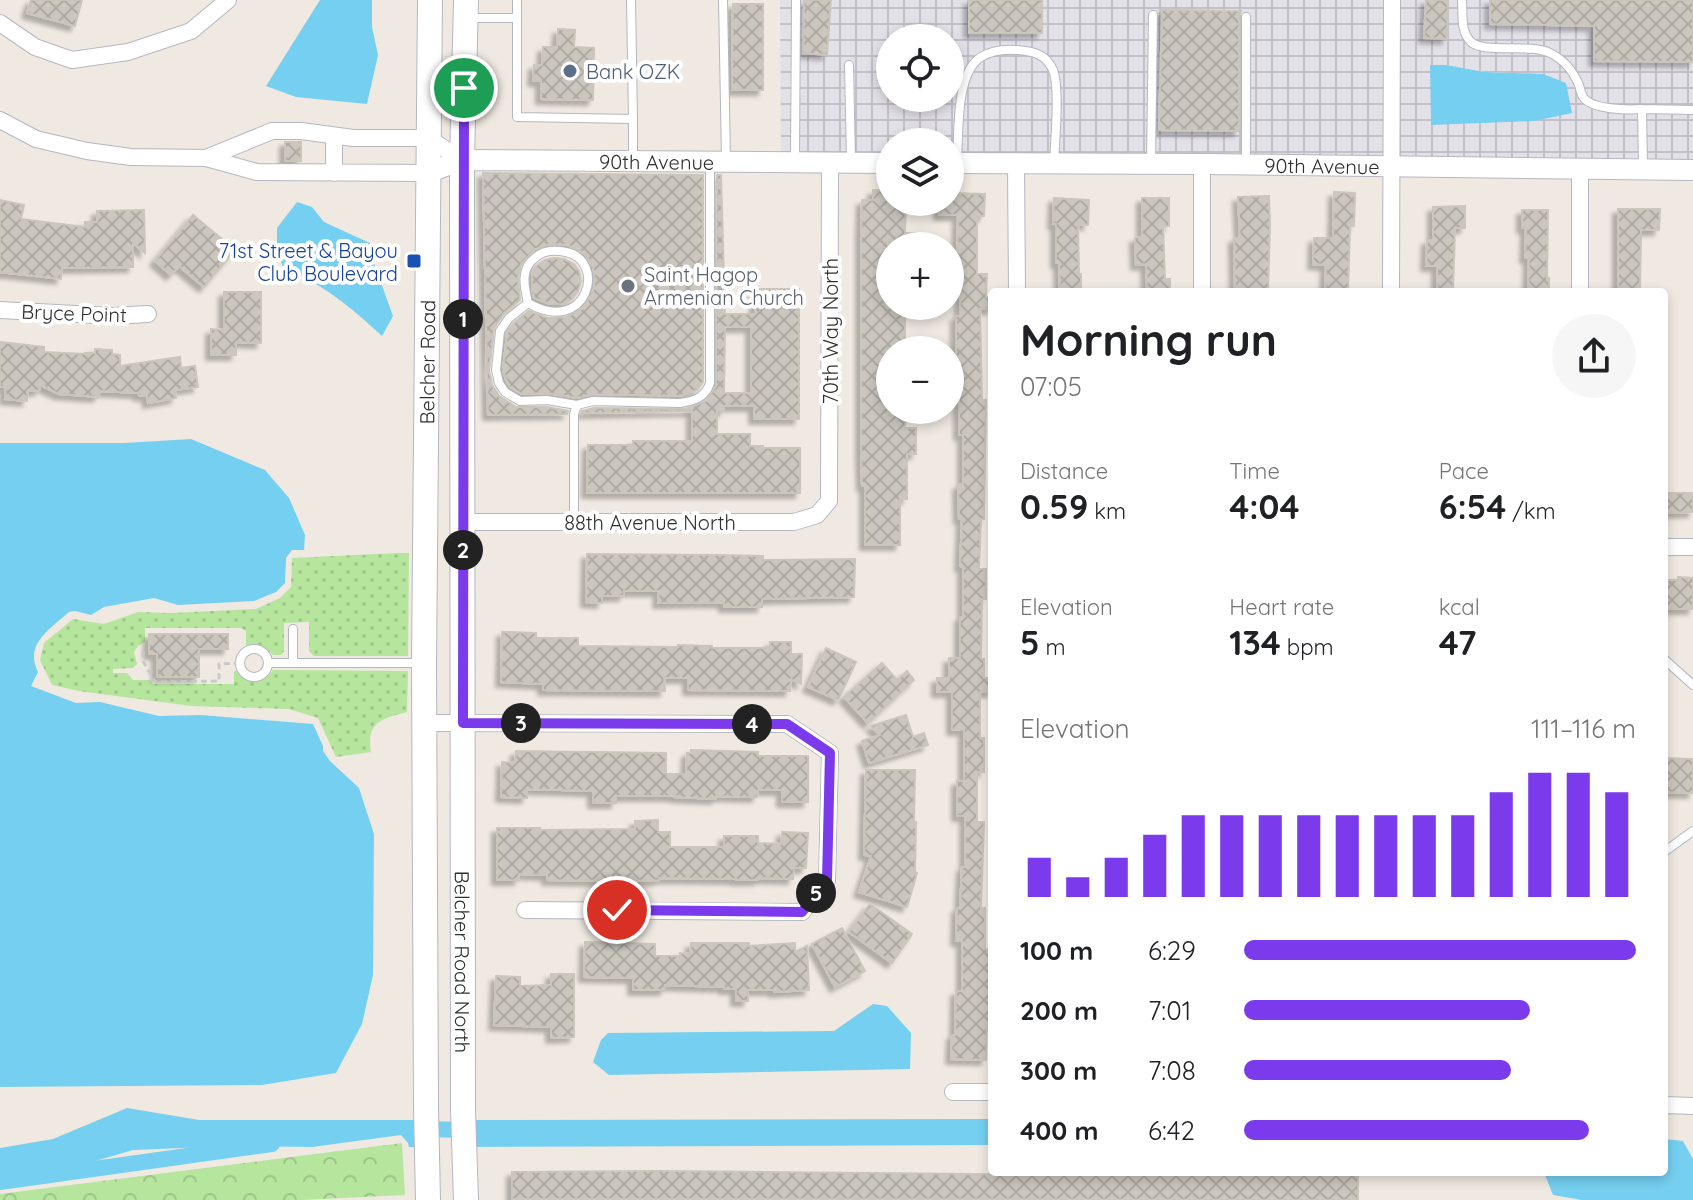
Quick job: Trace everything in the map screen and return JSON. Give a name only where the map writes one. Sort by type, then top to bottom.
[{"type":"main road","name":"Belcher Road","points":[[424,723],[430,0]]},
{"type":"main road","name":"Belcher Road","points":[[463,723],[462,160],[466,9]]},
{"type":"main road","name":"Belcher Road North","points":[[424,723],[428,1200]]},
{"type":"main road","name":"Belcher Road North","points":[[463,723],[463,1110],[466,1200]]},
{"type":"street","points":[[0,23],[35,47],[72,60],[128,52],[191,31],[228,0]]},
{"type":"street","points":[[1391,288],[1392,0]]},
{"type":"street","points":[[0,120],[36,139],[131,157],[206,158],[257,172],[427,173]]},
{"type":"street","points":[[206,158],[272,131],[301,131],[353,138],[428,138],[462,160]]},
{"type":"street","points":[[334,136],[334,173]]},
{"type":"street","name":"90th Avenue","points":[[427,173],[462,160],[876,163]]},
{"type":"street","name":"70th Way North","points":[[829,501],[841,162]]},
{"type":"street","name":"90th Avenue","points":[[964,163],[1693,170]]},
{"type":"street","points":[[1016,164],[1017,288]]},
{"type":"street","points":[[1202,164],[1202,288]]},
{"type":"street","points":[[1580,168],[1580,288]]},
{"type":"street","name":"Bryce Point","points":[[0,310],[113,316],[148,314]]},
{"type":"street","name":"88th Avenue North","points":[[463,522],[794,522],[817,515],[829,501]]},
{"type":"street","points":[[1668,547],[1693,547]]},
{"type":"street","points":[[424,723],[787,724],[830,753],[827,880],[802,912],[525,910]]},
{"type":"street","points":[[953,1092],[988,1092]]},
{"type":"street","points":[[1668,1105],[1693,1106]]},
{"type":"lane","points":[[517,0],[517,117],[633,119]]},
{"type":"lane","points":[[631,0],[633,161]]},
{"type":"lane","points":[[528,303],[509,318],[500,331],[496,370],[505,392],[520,401],[547,400],[577,405],[593,401],[680,403],[694,401],[707,393],[710,383],[723,0]]},
{"type":"lane","points":[[795,162],[796,0]]},
{"type":"lane","points":[[1462,0],[1464,29],[1475,45],[1535,48],[1550,53],[1573,71],[1584,99],[1594,105],[1624,110],[1693,110]]},
{"type":"lane","points":[[466,9],[517,18]]},
{"type":"lane","points":[[1151,164],[1153,15]]},
{"type":"lane","points":[[1246,17],[1246,164]]},
{"type":"lane","points":[[957,128],[961,93],[969,71],[979,57],[997,50],[1031,51],[1045,57],[1054,71],[1054,164]]},
{"type":"lane","points":[[841,162],[849,65]]},
{"type":"lane","points":[[1642,109],[1643,169]]},
{"type":"lane","points":[[559,250],[574,254],[584,262],[588,272],[585,292],[574,308],[564,312],[550,311],[528,303],[524,278],[533,258],[543,252],[559,250]]},
{"type":"lane","points":[[574,522],[574,414],[577,405]]},
{"type":"lane","points":[[293,629],[293,663]]},
{"type":"lane","points":[[254,650],[263,652],[268,663],[265,672],[252,677],[244,673],[241,663],[243,655],[254,650]]},
{"type":"lane","points":[[268,663],[424,663]]},
{"type":"lane","points":[[1668,663],[1693,685]]},
{"type":"lane","points":[[1668,849],[1693,831]]},
{"type":"path","points":[[143,651],[143,661],[155,682],[219,681],[219,664],[241,663]]},
{"type":"shaded area","points":[[780,0],[1384,0],[1383,158],[964,154],[964,128],[876,128],[876,154],[781,153]]},
{"type":"shaded area","points":[[1400,0],[1693,0],[1693,161],[1399,158]],"holes":[[[1446,65],[1484,72],[1543,74],[1432,125]]]},
{"type":"green space","points":[[409,553],[408,656],[314,656],[309,651],[309,622],[284,623],[284,651],[281,655],[273,655],[257,645],[246,647],[246,631],[241,628],[145,628],[145,642],[134,652],[137,664],[133,668],[113,669],[113,673],[127,673],[133,680],[150,680],[153,684],[234,684],[234,671],[256,681],[273,670],[408,671],[407,712],[378,723],[371,734],[371,752],[336,757],[318,718],[289,709],[191,706],[52,685],[40,660],[44,643],[73,619],[104,624],[138,612],[256,609],[280,598],[291,587],[292,558]]},
{"type":"green space","points":[[402,1143],[405,1195],[300,1200],[0,1200],[0,1194]]},
{"type":"water","points":[[320,0],[372,0],[372,27],[378,55],[367,104],[296,97],[266,86]]},
{"type":"water","points":[[1430,65],[1484,72],[1543,74],[1566,83],[1572,113],[1534,121],[1431,125]]},
{"type":"water","points":[[297,202],[312,207],[324,222],[372,244],[372,258],[393,316],[382,336],[336,297],[283,268],[277,248],[277,228]]},
{"type":"water","points":[[191,439],[265,470],[289,498],[305,535],[304,550],[292,550],[286,558],[285,583],[276,592],[254,601],[178,605],[154,598],[104,607],[91,615],[69,612],[47,631],[37,645],[34,653],[38,672],[31,686],[76,703],[100,702],[159,716],[201,715],[313,724],[330,761],[359,788],[374,834],[373,975],[362,1024],[336,1073],[262,1085],[0,1087],[0,443],[125,443]]},
{"type":"water","points":[[873,1004],[887,1006],[911,1033],[910,1069],[609,1075],[593,1062],[601,1040],[608,1033],[834,1031]]},
{"type":"water","points":[[127,1108],[199,1120],[418,1120],[418,1147],[409,1147],[401,1135],[312,1147],[133,1150],[0,1186],[0,1148],[53,1139]]},
{"type":"water","points":[[988,1119],[988,1145],[473,1147],[472,1120]]},
{"type":"water","points":[[1668,1139],[1683,1141],[1693,1159],[1693,1200],[1582,1200],[1553,1195],[1545,1176],[1668,1176]]},
{"type":"building","points":[[31,0],[82,0],[75,26],[27,13]]},
{"type":"building","points":[[804,0],[831,0],[827,55],[803,53]]},
{"type":"building","points":[[969,0],[1042,0],[1042,33],[969,33]]},
{"type":"building","points":[[1426,0],[1448,0],[1447,39],[1424,38]]},
{"type":"building","points":[[1490,0],[1693,0],[1693,62],[1594,61],[1594,26],[1490,24]]},
{"type":"building","points":[[733,4],[763,4],[763,90],[732,90]]},
{"type":"building","points":[[1162,10],[1241,11],[1239,131],[1159,130]]},
{"type":"building","points":[[558,29],[575,30],[574,47],[594,48],[593,100],[541,99],[541,81],[533,81],[534,65],[542,65],[543,47],[557,47]]},
{"type":"building","points":[[285,142],[301,142],[301,161],[285,161]]},
{"type":"building","points":[[483,173],[703,175],[703,382],[697,390],[680,396],[593,394],[577,398],[547,393],[522,394],[510,387],[503,370],[507,334],[514,323],[529,311],[548,318],[567,317],[582,309],[592,295],[595,281],[593,267],[585,254],[568,245],[549,244],[535,249],[521,264],[518,278],[520,300],[504,313],[494,328],[489,371],[492,385],[499,396],[516,407],[547,407],[568,411],[567,414],[488,415]]},
{"type":"building","points":[[717,175],[721,175],[725,314],[755,314],[755,289],[799,289],[799,419],[754,419],[754,406],[724,406],[724,411],[717,411],[717,434],[750,434],[750,446],[800,448],[800,493],[587,493],[588,445],[692,441],[692,411],[582,411],[594,408],[686,409],[706,401],[716,386]],"holes":[[[725,327],[751,327],[751,393],[724,393]]]},
{"type":"building","points":[[873,190],[876,190],[876,216],[906,216],[905,232],[876,232],[876,320],[905,320],[905,336],[876,336],[876,424],[905,424],[905,428],[916,428],[916,454],[907,454],[907,499],[900,499],[900,545],[865,545],[865,486],[862,486],[861,454],[861,234],[862,200],[873,200]]},
{"type":"building","points":[[1334,192],[1355,193],[1354,226],[1350,226],[1348,288],[1325,288],[1326,265],[1313,264],[1314,238],[1333,238]]},
{"type":"building","points":[[964,193],[985,194],[984,216],[977,216],[977,274],[987,274],[988,297],[988,309],[980,309],[982,400],[986,400],[984,519],[981,519],[979,569],[986,569],[981,659],[984,659],[988,692],[980,692],[984,772],[977,772],[977,822],[984,822],[981,908],[985,908],[985,949],[988,949],[986,1060],[951,1059],[956,991],[962,991],[962,941],[956,941],[957,908],[960,908],[962,867],[965,867],[965,816],[957,816],[957,781],[964,781],[964,730],[952,730],[952,692],[937,692],[937,678],[949,678],[949,658],[960,658],[960,617],[963,617],[963,567],[960,566],[962,519],[959,519],[958,485],[963,484],[963,435],[959,435],[959,424],[964,424],[964,336],[956,336],[956,320],[964,320],[964,232],[958,232],[958,216],[964,216]]},
{"type":"building","points":[[1269,196],[1268,288],[1235,288],[1234,238],[1240,238],[1238,197]]},
{"type":"building","points":[[1054,198],[1089,200],[1088,225],[1078,224],[1081,288],[1060,288],[1056,224],[1053,224]]},
{"type":"building","points":[[1142,198],[1169,198],[1169,226],[1163,226],[1165,279],[1170,279],[1170,288],[1147,288],[1146,264],[1136,265],[1135,238],[1142,237]]},
{"type":"building","points":[[0,200],[24,205],[21,219],[85,227],[85,222],[97,222],[97,211],[144,210],[145,253],[133,243],[133,267],[62,268],[61,279],[0,272]]},
{"type":"building","points":[[1465,206],[1465,228],[1455,228],[1453,288],[1437,288],[1437,266],[1426,266],[1427,240],[1433,240],[1433,207]]},
{"type":"building","points":[[1618,209],[1660,209],[1659,230],[1641,230],[1640,288],[1618,288]]},
{"type":"building","points":[[1522,210],[1548,210],[1549,288],[1528,288],[1526,228],[1522,228]]},
{"type":"building","points":[[193,215],[235,250],[204,287],[179,266],[171,275],[155,261]]},
{"type":"building","points":[[554,258],[574,264],[581,281],[572,299],[563,304],[550,304],[534,298],[532,289],[532,274],[536,266]]},
{"type":"building","points":[[224,292],[261,292],[261,343],[236,342],[236,355],[211,355],[211,329],[224,330]]},
{"type":"building","points":[[0,342],[44,347],[44,352],[85,354],[95,353],[95,349],[112,350],[112,354],[120,355],[120,366],[180,357],[181,368],[195,366],[198,387],[175,390],[176,398],[148,403],[147,395],[139,396],[138,393],[100,391],[98,397],[59,394],[40,385],[39,391],[28,390],[27,401],[5,399],[6,387],[0,387]]},
{"type":"building","points":[[1668,493],[1693,493],[1693,512],[1668,513]]},
{"type":"building","points":[[587,554],[763,556],[763,560],[855,559],[854,597],[762,599],[762,607],[724,607],[724,602],[658,603],[659,591],[624,591],[624,596],[602,596],[602,603],[586,602]]},
{"type":"building","points":[[1678,577],[1693,578],[1693,609],[1668,609],[1668,580],[1678,580]]},
{"type":"building","points":[[502,632],[536,633],[536,638],[578,638],[578,646],[770,648],[770,642],[791,642],[791,654],[802,654],[801,684],[791,679],[790,691],[688,690],[688,678],[664,678],[665,691],[543,690],[543,684],[501,682]]},
{"type":"building","points":[[149,634],[228,634],[228,649],[199,649],[199,677],[157,677],[157,654],[149,654]]},
{"type":"building","points":[[826,648],[856,662],[838,700],[808,687]]},
{"type":"building","points":[[882,663],[897,680],[907,671],[914,680],[868,723],[844,697]]},
{"type":"building","points":[[906,715],[913,737],[924,733],[928,745],[869,763],[862,741],[880,735],[871,726]]},
{"type":"building","points":[[691,750],[758,752],[758,756],[808,756],[808,802],[782,802],[782,790],[758,790],[757,797],[716,796],[716,799],[616,796],[616,803],[593,803],[593,791],[527,789],[527,798],[501,797],[502,762],[515,763],[516,751],[666,753],[666,774],[686,774],[687,753]]},
{"type":"building","points":[[1668,758],[1693,759],[1693,793],[1668,792]]},
{"type":"building","points":[[866,770],[915,770],[917,873],[907,907],[859,892],[871,856],[864,855]]},
{"type":"building","points":[[658,820],[658,832],[670,832],[670,847],[724,847],[724,836],[758,836],[758,843],[781,844],[782,832],[808,833],[806,868],[794,868],[793,879],[547,880],[547,875],[519,874],[519,880],[497,880],[497,828],[635,829],[635,821]]},
{"type":"building","points":[[870,904],[912,934],[892,963],[849,932]]},
{"type":"building","points":[[842,928],[865,971],[835,987],[812,944]]},
{"type":"building","points":[[585,942],[655,944],[655,956],[690,954],[691,943],[749,943],[749,946],[795,943],[795,952],[807,946],[809,990],[748,990],[748,1001],[736,1001],[736,989],[724,987],[665,985],[665,990],[633,990],[633,978],[584,977]]},
{"type":"building","points":[[551,974],[574,974],[574,1037],[551,1038],[551,1027],[494,1025],[496,976],[520,977],[520,986],[551,985]]},
{"type":"building","points":[[512,1172],[1358,1176],[1358,1200],[512,1199]]},
{"type":"waterway","points":[[418,1129],[470,1130]]},
{"type":"waterway","points":[[0,1182],[272,1144]]},
{"type":"place","name":"Bank OZK","points":[[570,71]]},
{"type":"place","name":"71st Street & Bayou Club Boulevard","points":[[414,261]]},
{"type":"place","name":"Saint Hagop Armenian Church","points":[[628,286]]},
{"type":"route","points":[[464,88],[463,723],[787,724],[830,753],[827,880],[802,912],[617,910]]}]
